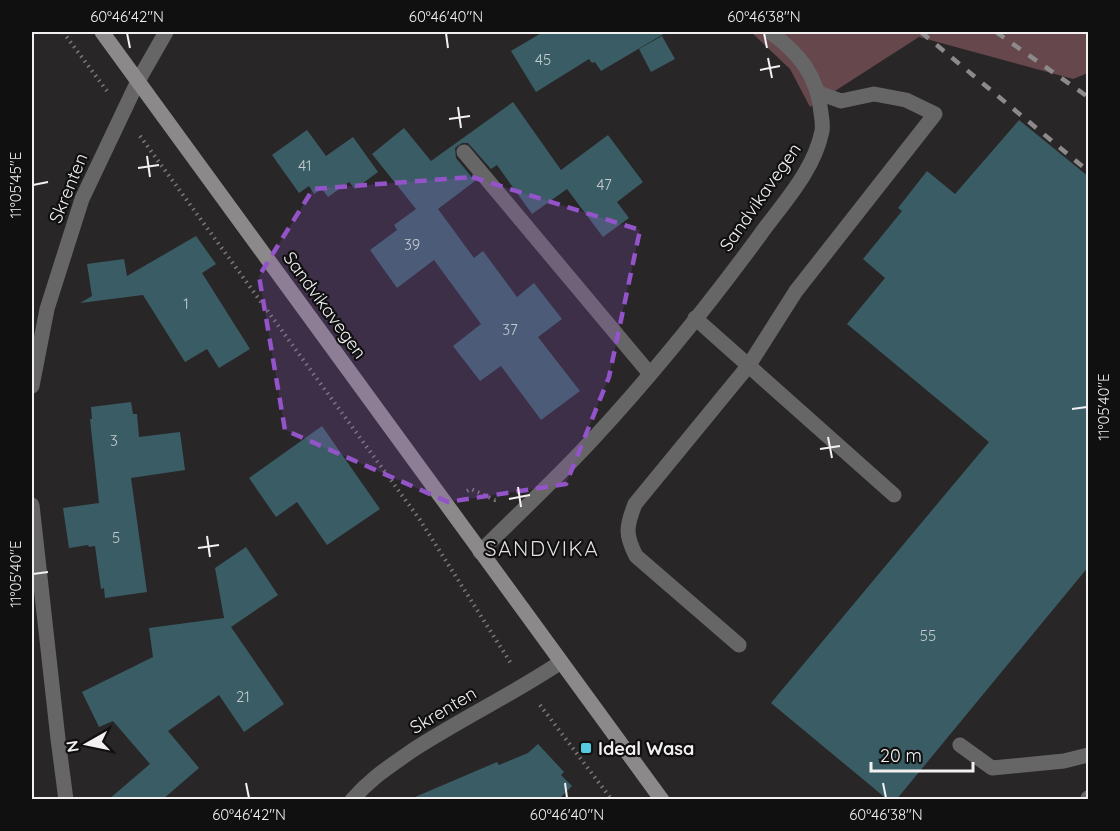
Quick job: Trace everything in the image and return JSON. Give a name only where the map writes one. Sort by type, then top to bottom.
[{"type":"main road","name":"Sandvikavegen","points":[[102,32],[662,800]]},
{"type":"street","points":[[138,81],[166,32]]},
{"type":"street","name":"Sandvikavegen","points":[[480,552],[593,440],[650,374],[745,255],[807,168],[817,150],[822,128],[819,93],[806,66],[780,38],[770,32]]},
{"type":"street","name":"Skrenten","points":[[32,377],[47,309],[82,199],[138,81]]},
{"type":"street","points":[[739,645],[636,556],[629,543],[627,526],[635,504],[749,365],[796,291],[936,114],[906,100],[874,94],[841,101],[819,93]]},
{"type":"street","points":[[464,152],[650,374]]},
{"type":"street","points":[[696,318],[894,495]]},
{"type":"street","points":[[32,505],[66,800]]},
{"type":"street","name":"Skrenten","points":[[352,800],[370,780],[428,741],[525,686],[561,662]]},
{"type":"street","points":[[960,745],[992,768],[1064,761],[1089,755]]},
{"type":"path","points":[[63,32],[420,520],[525,686],[612,800]]},
{"type":"path","points":[[420,520],[471,489],[495,500],[503,498]]},
{"type":"highlighted area","points":[[472,177],[640,230],[609,377],[566,484],[448,502],[285,430],[259,276],[313,189]]},
{"type":"shaded area","points":[[751,32],[1088,32],[1088,73],[1073,79],[919,37],[810,107],[790,69]]},
{"type":"building","points":[[543,32],[667,32],[601,71],[595,62],[592,63],[589,59],[536,92],[511,51]]},
{"type":"building","points":[[662,36],[675,59],[651,72],[639,49]]},
{"type":"building","points":[[513,102],[561,170],[608,135],[643,182],[617,202],[629,218],[603,237],[567,189],[532,214],[497,165],[491,169],[468,143],[462,143],[455,148],[456,158],[475,181],[438,209],[474,258],[483,251],[517,297],[534,283],[562,319],[538,337],[580,391],[541,420],[501,366],[480,381],[453,346],[481,324],[434,260],[397,288],[370,250],[397,230],[394,225],[416,209],[372,154],[404,128],[431,161]]},
{"type":"building","points":[[1019,120],[1089,177],[1089,566],[896,800],[888,800],[771,703],[989,442],[847,324],[885,278],[863,259],[902,211],[898,208],[927,171],[955,194]]},
{"type":"building","points":[[307,130],[326,156],[353,137],[378,172],[355,189],[349,182],[328,197],[322,189],[314,194],[309,186],[299,193],[272,155]]},
{"type":"building","points":[[196,236],[216,264],[202,273],[250,349],[219,368],[207,349],[185,362],[143,295],[80,303],[92,296],[87,264],[124,259],[127,276]]},
{"type":"building","points":[[131,402],[133,414],[137,414],[139,437],[180,432],[185,470],[131,478],[147,592],[105,598],[104,588],[101,589],[95,546],[69,548],[63,508],[99,503],[90,419],[92,419],[91,407]]},
{"type":"building","points":[[322,426],[380,509],[327,545],[297,502],[276,517],[249,478]]},
{"type":"building","points":[[246,547],[278,595],[231,627],[284,704],[244,732],[219,695],[168,731],[199,768],[162,800],[108,800],[150,764],[113,721],[99,727],[82,692],[153,657],[149,628],[224,618],[215,568]]},
{"type":"building","points":[[538,744],[564,772],[561,775],[572,786],[558,800],[408,800],[497,762],[499,765],[528,753]]},
{"type":"railway","points":[[921,32],[1088,171]]},
{"type":"railway","points":[[996,32],[1088,97]]},
{"type":"place","name":"Ideal Wasa","points":[[586,748]]},
{"type":"district","name":"SANDVIKA","points":[[542,548]]}]
